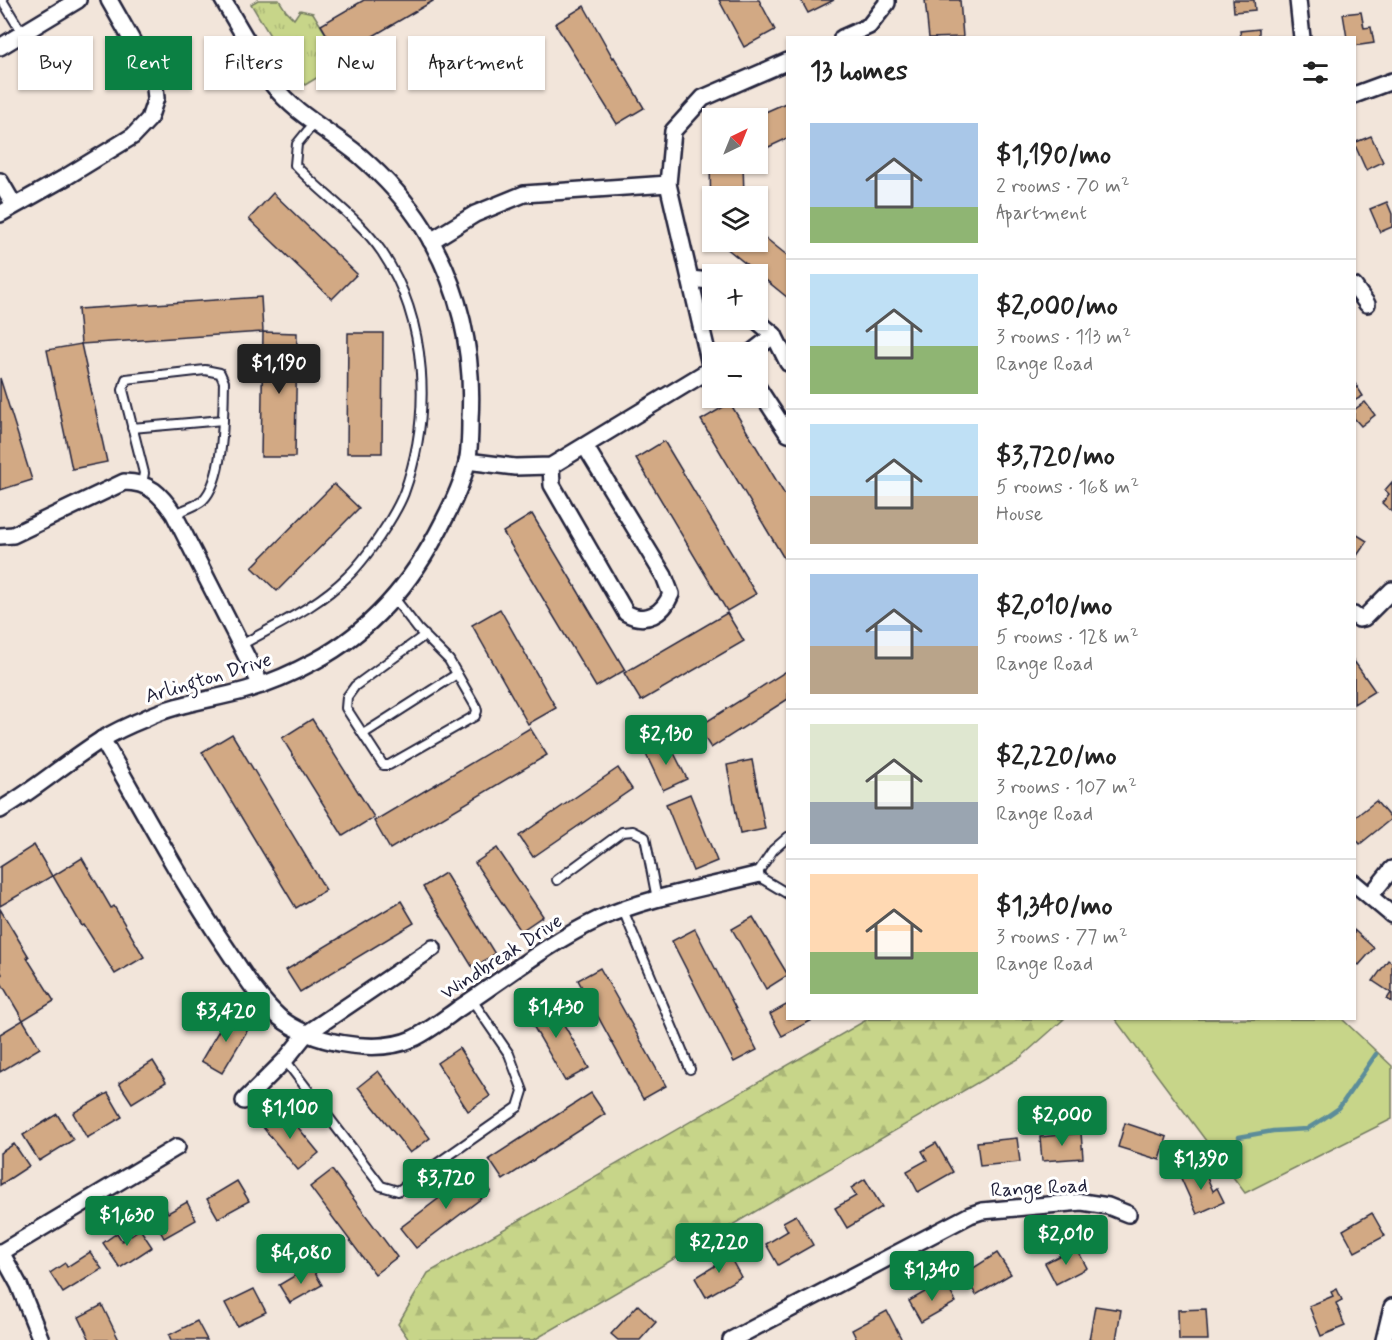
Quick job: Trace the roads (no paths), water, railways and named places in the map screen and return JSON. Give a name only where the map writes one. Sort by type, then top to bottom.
[{"type":"street","points":[[0,48],[78,0]]},
{"type":"street","points":[[0,214],[133,136],[149,119],[156,98],[154,79],[109,0]]},
{"type":"street","name":"Arlington Drive","points":[[0,810],[102,739],[161,711],[279,679],[316,661],[349,640],[394,598],[417,568],[431,546],[458,492],[467,461],[472,397],[468,345],[455,293],[431,241],[407,204],[390,185],[359,155],[295,108],[273,85],[223,0]]},
{"type":"street","points":[[846,36],[869,26],[887,0]]},
{"type":"street","points":[[1298,0],[1302,36]]},
{"type":"street","points":[[705,342],[668,184],[673,131],[703,98],[786,62]]},
{"type":"street","points":[[1356,94],[1392,81]]},
{"type":"street","points":[[0,180],[14,205]]},
{"type":"street","points":[[431,241],[476,214],[524,194],[668,184]]},
{"type":"street","points":[[690,279],[702,280]]},
{"type":"street","points":[[1356,289],[1367,304]]},
{"type":"street","points":[[768,330],[774,335],[786,359]]},
{"type":"street","points":[[765,342],[774,335]]},
{"type":"street","points":[[467,461],[515,467],[551,466],[702,375]]},
{"type":"street","points":[[768,403],[786,431]]},
{"type":"street","points":[[551,466],[552,484],[626,613],[637,618],[651,616],[665,607],[671,594],[664,576],[585,446]]},
{"type":"street","points":[[0,536],[13,535],[124,482],[151,487],[162,496],[174,514],[261,685]]},
{"type":"street","points":[[1356,617],[1359,619],[1364,618],[1392,590]]},
{"type":"street","name":"Windbreak Drive","points":[[102,739],[207,920],[259,996],[281,1018],[306,1034],[337,1042],[374,1047],[412,1039],[472,1000],[548,945],[599,919],[657,899],[756,875]]},
{"type":"street","points":[[1370,896],[1392,869]]},
{"type":"street","points":[[1356,885],[1392,915]]},
{"type":"street","points":[[244,1101],[285,1060],[306,1034],[433,948]]},
{"type":"street","points":[[41,1340],[19,1285],[0,1253],[177,1147]]},
{"type":"street","name":"Range Road","points":[[731,1340],[970,1215],[982,1211],[1082,1202],[1108,1206],[1128,1214]]},
{"type":"street","points":[[1384,1340],[1392,1307]]},
{"type":"lane","points":[[2,0],[22,33]]},
{"type":"lane","points":[[241,645],[299,614],[349,576],[379,536],[403,496],[419,426],[421,371],[417,338],[398,280],[382,252],[359,223],[295,165],[297,144],[314,123]]},
{"type":"lane","points":[[141,484],[144,473],[123,390],[126,379],[205,370],[220,373],[224,382],[222,446],[214,483],[203,500],[174,514]]},
{"type":"lane","points":[[132,428],[223,420]]},
{"type":"lane","points":[[394,598],[449,660],[477,707],[477,711],[474,716],[389,765],[383,765],[346,708],[347,697],[355,686],[425,635]]},
{"type":"lane","points":[[363,734],[457,674]]},
{"type":"lane","points":[[557,880],[622,832],[633,831],[645,837],[657,899]]},
{"type":"lane","points":[[786,839],[773,850],[756,875],[786,893]]},
{"type":"lane","points":[[623,910],[690,1069]]},
{"type":"lane","points":[[285,1060],[381,1186],[398,1191],[518,1107],[523,1091],[509,1054],[472,1000]]},
{"type":"waterway","points":[[1239,1137],[1273,1131],[1307,1129],[1339,1108],[1376,1054]]}]
